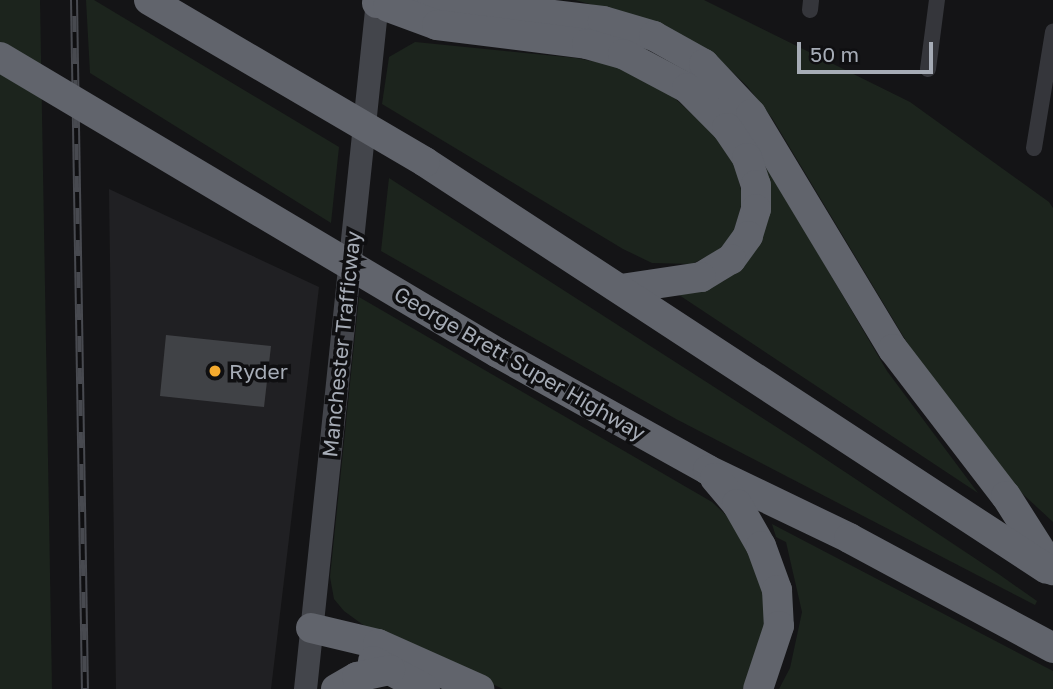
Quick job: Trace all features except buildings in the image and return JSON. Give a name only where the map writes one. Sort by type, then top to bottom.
[{"type":"highway","points":[[149,0],[425,162],[1053,572]]},
{"type":"highway","points":[[377,1],[432,0],[603,20],[654,36],[704,64],[751,114],[893,349],[1006,496],[1053,572]]},
{"type":"highway","points":[[377,1],[437,25],[587,44],[623,54],[687,88],[727,128],[747,158],[756,185],[756,209],[748,236],[731,259],[701,277],[621,289]]},
{"type":"highway","name":"George Brett Super Highway","points":[[0,57],[498,353],[708,470],[849,538],[1053,648]]},
{"type":"highway","points":[[708,470],[737,504],[755,536],[777,590],[779,626],[758,689]]},
{"type":"highway","points":[[311,628],[425,689]]},
{"type":"highway","points":[[311,628],[378,644],[479,689]]},
{"type":"highway","points":[[336,689],[356,677],[390,670]]},
{"type":"main road","name":"Manchester Trafficway","points":[[305,689],[377,1]]},
{"type":"street","points":[[928,69],[937,0]]},
{"type":"street","points":[[1034,148],[1053,32]]},
{"type":"shaded area","points":[[0,0],[40,0],[52,689],[0,689]]},
{"type":"shaded area","points":[[86,0],[94,0],[339,147],[331,223],[90,73]]},
{"type":"shaded area","points":[[575,0],[704,0],[910,102],[1049,202],[1053,208],[1053,522],[1011,483],[935,389],[772,118],[747,86],[722,62],[652,21]]},
{"type":"shaded area","points":[[415,42],[576,58],[612,65],[668,92],[716,136],[735,164],[743,199],[733,234],[721,249],[692,264],[652,263],[623,249],[382,104],[389,57]]},
{"type":"shaded area","points":[[764,161],[887,371],[978,493],[679,295],[724,281],[742,266],[770,190]]},
{"type":"shaded area","points":[[389,178],[806,446],[1000,575],[1037,601],[1035,605],[676,419],[381,251]]},
{"type":"shaded area","points":[[109,189],[319,287],[271,689],[116,689]]},
{"type":"shaded area","points":[[359,297],[712,502],[738,526],[771,606],[743,689],[503,689],[366,627],[344,611],[334,599],[330,577]]},
{"type":"shaded area","points":[[772,524],[1053,671],[1053,689],[779,689],[790,668],[802,612],[786,542],[776,537]]},
{"type":"railway","points":[[74,0],[85,689]]},
{"type":"place","name":"Ryder","points":[[215,371]]}]
